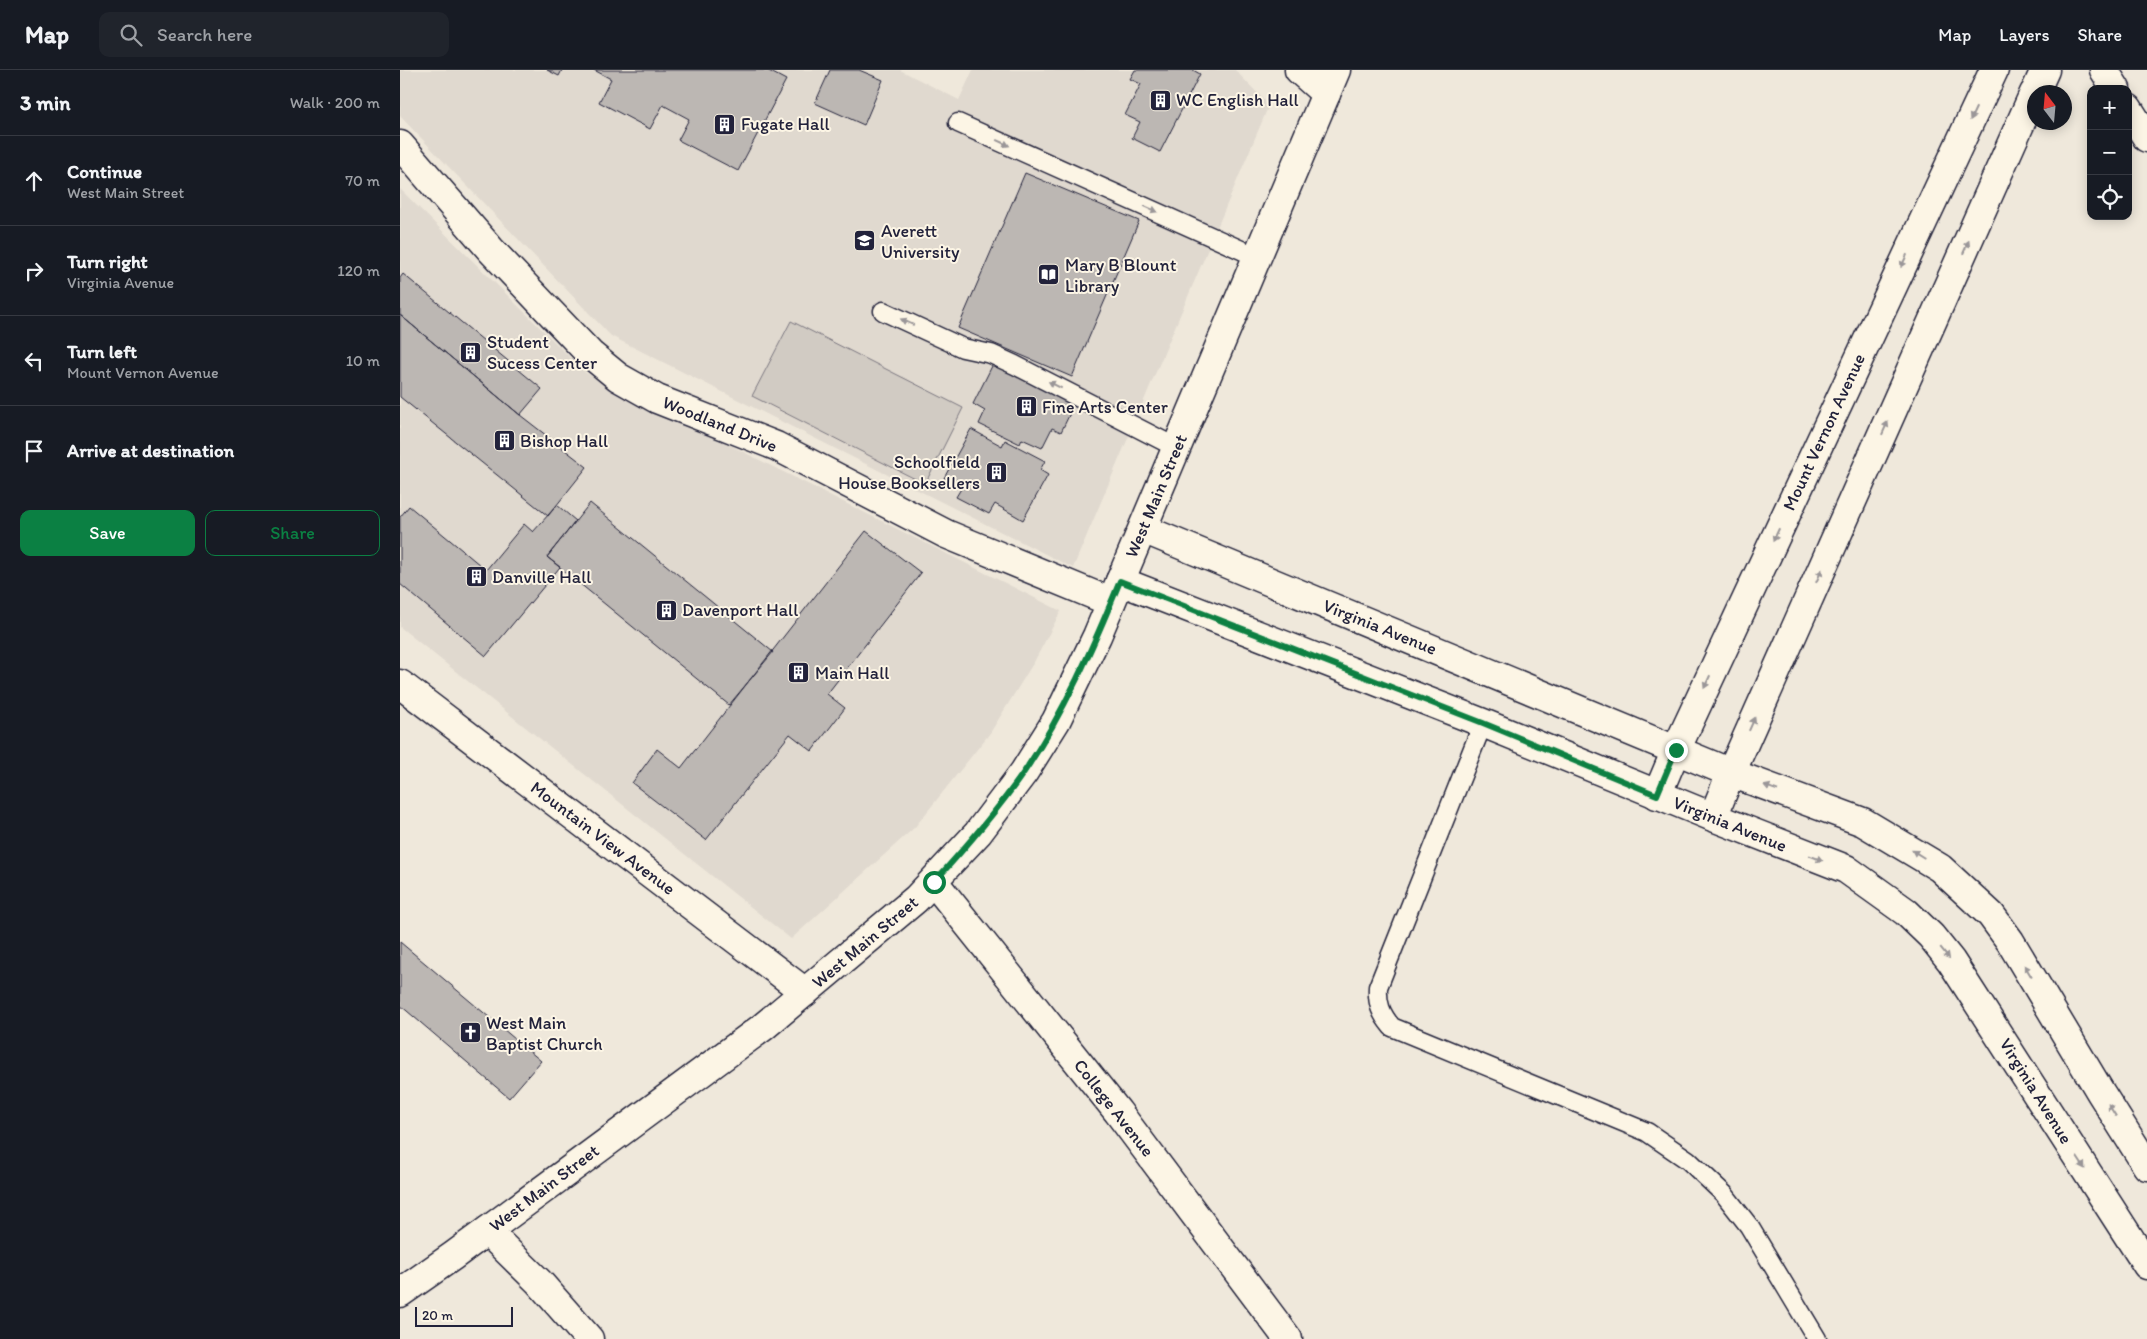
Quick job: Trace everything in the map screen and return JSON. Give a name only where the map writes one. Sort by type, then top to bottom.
[{"type":"street","points":[[1299,70],[1331,82]]},
{"type":"street","name":"Mount Vernon Avenue","points":[[1657,795],[1676,750],[1994,70]]},
{"type":"street","points":[[2038,85],[2045,70]]},
{"type":"street","points":[[2104,70],[2113,85]]},
{"type":"street","name":"West Main Street","points":[[400,1293],[488,1231],[763,1027],[916,899],[978,833],[1028,765],[1056,721],[1116,592],[1331,82]]},
{"type":"street","points":[[1712,817],[2027,111]]},
{"type":"street","points":[[2132,114],[2147,138]]},
{"type":"street","name":"Woodland Drive","points":[[400,145],[491,250],[590,354],[618,376],[656,399],[776,446],[946,534],[1116,592]]},
{"type":"street","name":"Virginia Avenue","points":[[1142,529],[1731,773],[1863,822],[1940,868],[1970,893],[1991,915],[2010,941],[2100,1093],[2147,1166]]},
{"type":"street","name":"Virginia Avenue","points":[[1116,592],[1483,723],[1657,795],[1846,869],[1906,912],[1931,936],[1974,994],[2147,1265]]},
{"type":"street","name":"Mountain View Avenue","points":[[400,684],[805,992]]},
{"type":"street","name":"College Avenue","points":[[934,882],[1118,1112],[1288,1339]]},
{"type":"street","points":[[488,1231],[539,1282],[590,1339]]},
{"type":"lane","points":[[958,123],[1257,257]]},
{"type":"lane","points":[[883,311],[963,348],[991,354],[1015,365],[1176,448]]},
{"type":"lane","points":[[1483,723],[1378,987],[1377,1002],[1383,1017],[1392,1027],[1647,1132],[1688,1160],[1724,1194],[1749,1226],[1817,1339]]},
{"type":"shaded area","name":"Averett University","points":[[400,70],[900,70],[959,100],[973,70],[1235,70],[1269,105],[1073,568],[611,336],[400,116]]},
{"type":"shaded area","points":[[400,189],[586,373],[1061,611],[1034,662],[990,733],[915,827],[791,939],[400,627]]},
{"type":"shaded area","points":[[791,321],[963,408],[925,484],[752,396]]},
{"type":"building","points":[[547,70],[562,70],[559,76]]},
{"type":"building","name":"Fugate Hall","points":[[594,70],[767,70],[786,80],[738,171],[678,140],[689,119],[663,105],[650,129],[599,102],[611,79]]},
{"type":"building","points":[[830,70],[859,70],[883,80],[864,125],[815,103]]},
{"type":"building","name":"WC English Hall","points":[[1135,70],[1193,70],[1200,74],[1160,152],[1132,138],[1140,122],[1125,115],[1141,84],[1130,79]]},
{"type":"building","name":"Mary B Blount Library","points":[[1025,173],[1139,221],[1072,377],[958,328]]},
{"type":"building","name":"Student Sucess Center","points":[[403,274],[542,389],[520,415],[400,315],[400,278]]},
{"type":"building","name":"Bishop Hall","points":[[400,315],[520,415],[587,467],[548,516],[400,397]]},
{"type":"building","name":"Fine Arts Center","points":[[995,360],[1076,401],[1061,432],[1052,428],[1042,448],[1022,439],[1020,444],[979,424],[985,411],[973,404]]},
{"type":"building","name":"Schoolfield House Booksellers","points":[[971,429],[1002,446],[1005,440],[1045,461],[1040,470],[1048,475],[1023,520],[995,504],[989,514],[956,497],[962,487],[944,478]]},
{"type":"building","name":"Davenport Hall","points":[[590,503],[773,652],[729,705],[547,557]]},
{"type":"building","name":"Danville Hall","points":[[557,505],[576,521],[547,557],[560,567],[486,656],[400,584],[400,517],[409,506],[486,570],[524,524],[533,532]]},
{"type":"building","name":"Main Hall","points":[[866,531],[921,573],[827,694],[845,708],[812,751],[790,734],[706,840],[632,783],[657,749],[681,768]]},
{"type":"building","name":"West Main Baptist Church","points":[[400,942],[541,1061],[509,1098],[400,1005]]},
{"type":"place","name":"WC English Hall","points":[[1160,100]]},
{"type":"place","name":"Fugate Hall","points":[[725,124]]},
{"type":"place","name":"Averett University","points":[[865,241]]},
{"type":"place","name":"Mary B Blount Library","points":[[1049,275]]},
{"type":"place","name":"Student Sucess Center","points":[[471,352]]},
{"type":"place","name":"Fine Arts Center","points":[[1026,407]]},
{"type":"place","name":"Bishop Hall","points":[[504,441]]},
{"type":"place","name":"Schoolfield House Booksellers","points":[[996,472]]},
{"type":"place","name":"Danville Hall","points":[[476,577]]},
{"type":"place","name":"Davenport Hall","points":[[666,610]]},
{"type":"place","name":"Main Hall","points":[[799,673]]},
{"type":"place","name":"West Main Baptist Church","points":[[470,1033]]},
{"type":"route","points":[[934,882],[978,833],[1024,772],[1056,721],[1097,636],[1120,581],[1483,723],[1657,795],[1676,750]]}]
